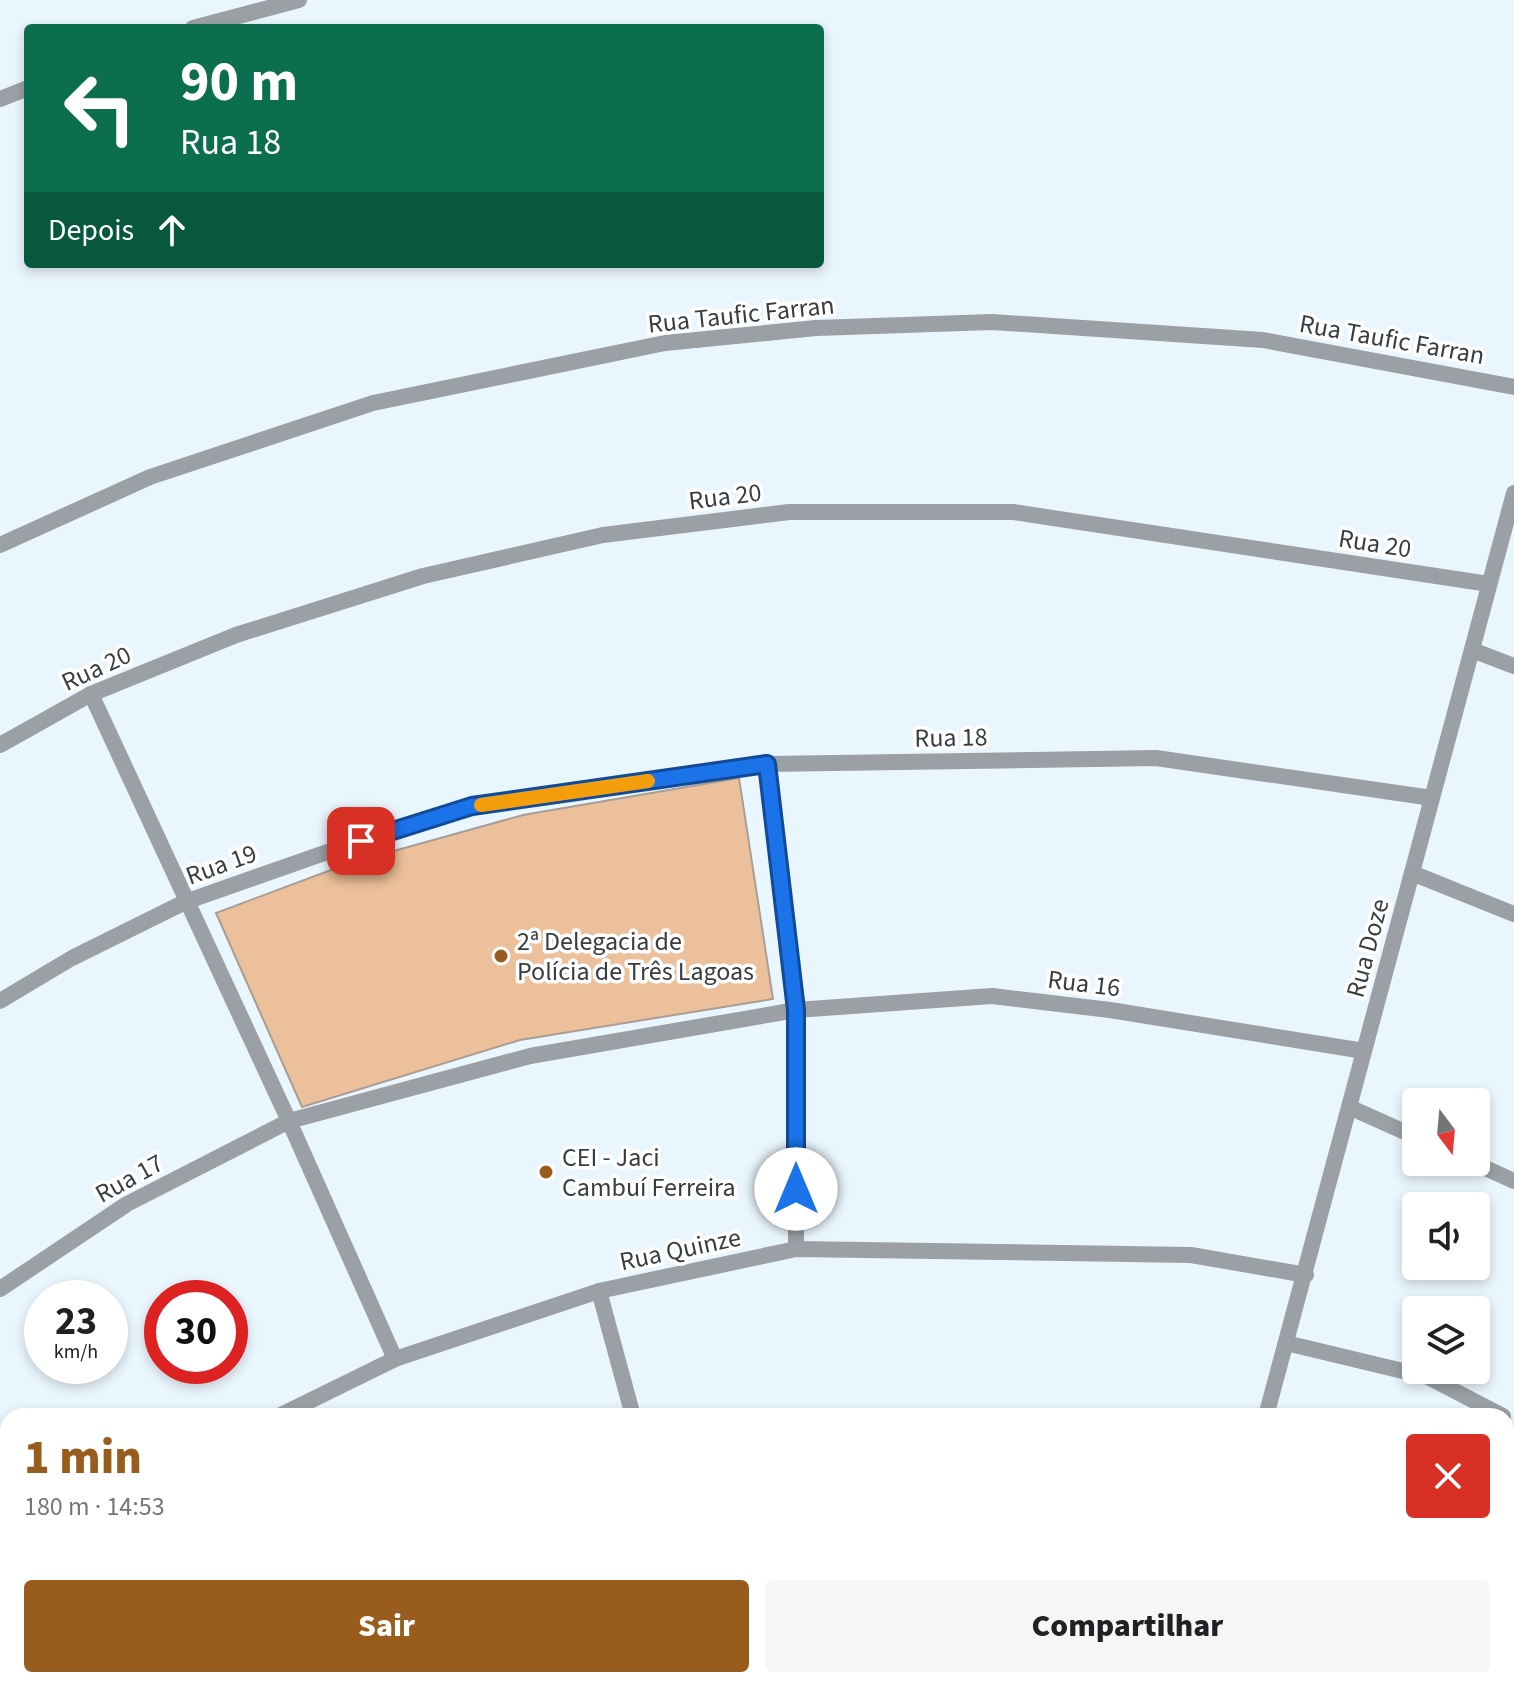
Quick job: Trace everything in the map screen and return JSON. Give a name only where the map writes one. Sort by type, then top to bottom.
[{"type":"street","points":[[208,24],[299,0]]},
{"type":"street","points":[[0,99],[24,90]]},
{"type":"street","name":"Rua Taufic Farran","points":[[0,545],[150,477],[373,403],[665,343],[816,328],[992,322],[1263,340],[1514,387]]},
{"type":"street","name":"Rua Doze","points":[[1268,1408],[1514,493]]},
{"type":"street","name":"Rua 20","points":[[0,745],[91,694],[236,635],[423,576],[603,535],[789,512],[1013,512],[1489,584]]},
{"type":"street","points":[[1472,650],[1514,666]]},
{"type":"street","points":[[91,694],[289,1121],[395,1359]]},
{"type":"street","name":"Rua 18","points":[[472,806],[767,764],[1156,758],[1432,798]]},
{"type":"street","points":[[767,764],[796,1010],[796,1249]]},
{"type":"street","name":"Rua 19","points":[[0,1001],[72,958],[185,902],[472,806]]},
{"type":"street","points":[[1412,873],[1514,914]]},
{"type":"street","name":"Rua 16","points":[[289,1121],[530,1056],[796,1010],[992,996],[1110,1010],[1364,1051]]},
{"type":"street","points":[[1349,1107],[1402,1131]]},
{"type":"street","name":"Rua 17","points":[[0,1289],[127,1204],[289,1121]]},
{"type":"street","points":[[1490,1170],[1514,1181]]},
{"type":"street","name":"Rua Quinze","points":[[295,1408],[395,1359],[599,1291],[796,1249],[1191,1255],[1306,1275]]},
{"type":"street","points":[[599,1291],[631,1408]]},
{"type":"street","points":[[1286,1343],[1428,1377],[1487,1408]]},
{"type":"building","name":"2ª Delegacia de Polícia de Três Lagoas","points":[[739,778],[773,999],[520,1040],[302,1107],[216,913],[347,864],[523,815]]},
{"type":"slow traffic","points":[[481,805],[648,781]]},
{"type":"place","name":"2ª Delegacia de Polícia de Três Lagoas","points":[[501,956]]},
{"type":"place","name":"CEI - Jaci Cambuí Ferreira","points":[[546,1172]]},
{"type":"route","points":[[361,841],[472,806],[767,764],[796,1010],[796,1189]]}]
